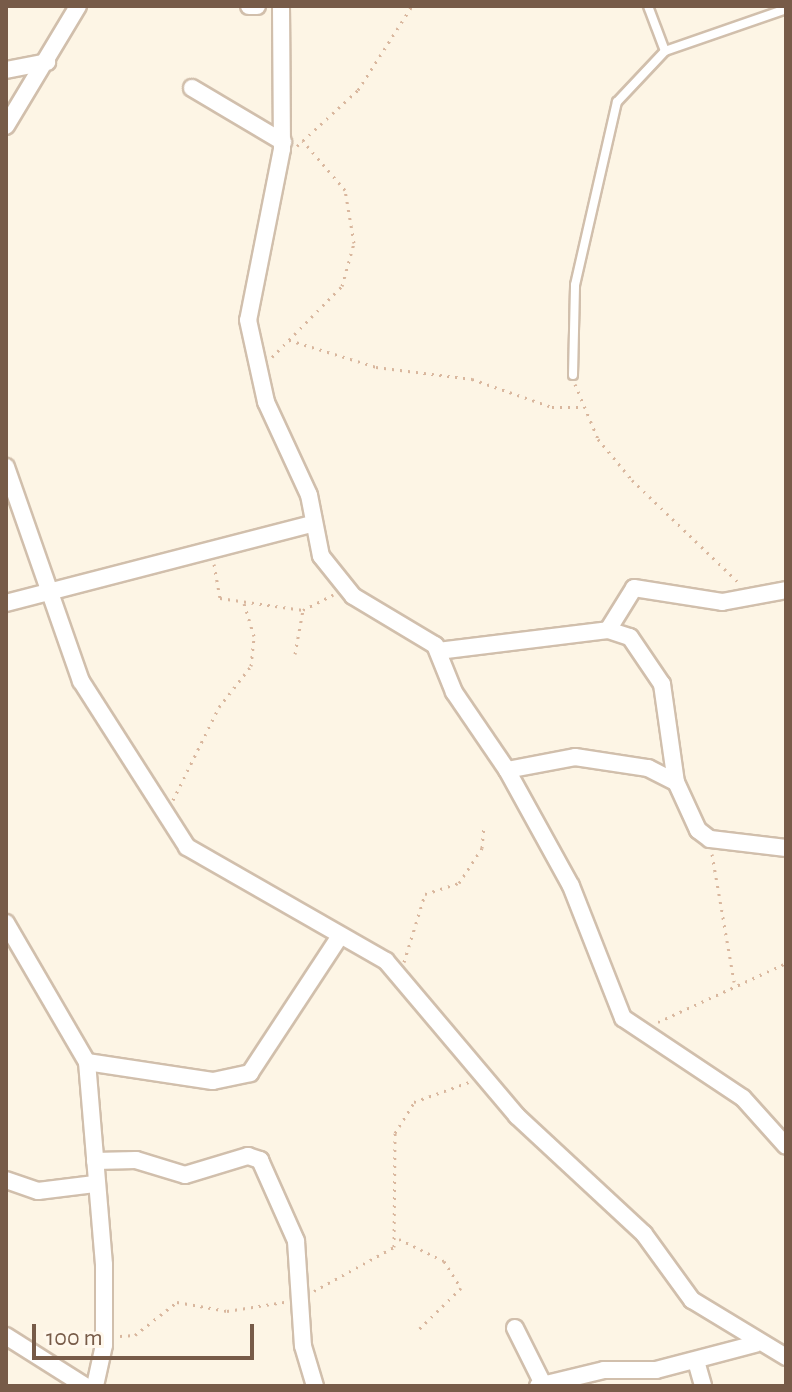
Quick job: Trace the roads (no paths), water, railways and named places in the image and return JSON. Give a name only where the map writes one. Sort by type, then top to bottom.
[{"type":"street","points":[[6,126],[78,6]]},
{"type":"street","points":[[249,6],[257,6]]},
{"type":"street","points":[[281,6],[283,142],[249,298],[260,371],[309,495],[311,524],[339,585],[438,651],[454,692],[507,770],[571,886],[615,1004],[642,1033],[752,1105],[786,1146]]},
{"type":"street","points":[[6,70],[47,62]]},
{"type":"street","points":[[192,88],[283,142]]},
{"type":"street","points":[[6,467],[81,681],[116,725],[166,819],[187,847],[398,972],[483,1076],[634,1223],[692,1300],[755,1344],[786,1357]]},
{"type":"street","points":[[6,603],[51,596],[94,578],[214,552],[311,524]]},
{"type":"street","points":[[608,630],[634,588],[722,602],[786,590]]},
{"type":"street","points":[[438,651],[608,630],[630,637],[657,670],[676,782],[698,830],[710,839],[786,848]]},
{"type":"street","points":[[507,770],[575,757],[648,768],[676,782]]},
{"type":"street","points":[[6,923],[87,1062],[104,1345],[94,1385],[6,1336]]},
{"type":"street","points":[[87,1062],[213,1081],[250,1073],[340,936]]},
{"type":"street","points":[[95,1161],[136,1160],[185,1175],[248,1156],[260,1160],[292,1227],[302,1295],[303,1346],[315,1386]]},
{"type":"street","points":[[6,1180],[38,1191],[95,1184]]},
{"type":"street","points":[[515,1328],[550,1384],[696,1361],[755,1344]]},
{"type":"street","points":[[696,1361],[703,1386]]},
{"type":"lane","points":[[648,6],[665,51]]},
{"type":"lane","points":[[573,375],[575,285],[612,118],[631,83],[665,51],[786,9]]}]
